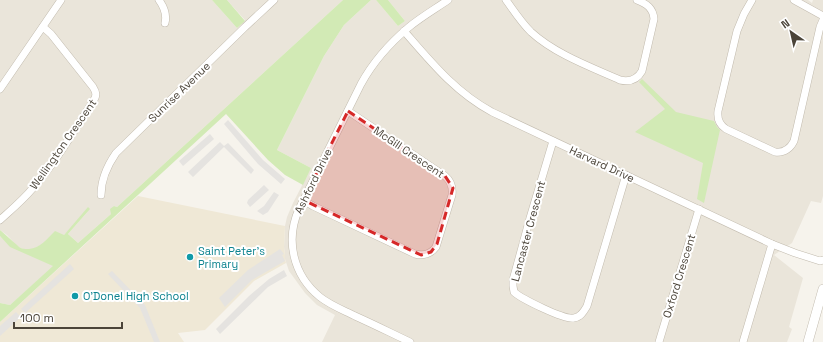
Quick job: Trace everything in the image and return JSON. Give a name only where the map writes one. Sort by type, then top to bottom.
[{"type":"street","points":[[0,89],[61,0]]},
{"type":"street","points":[[159,0],[165,11],[165,23]]},
{"type":"street","name":"Sunrise Avenue","points":[[101,195],[104,174],[107,166],[116,153],[274,0]]},
{"type":"street","name":"Ashford Drive","points":[[410,342],[321,298],[307,284],[300,273],[295,261],[292,232],[294,220],[303,200],[364,78],[388,46],[404,31],[413,23],[448,0]]},
{"type":"street","points":[[506,0],[516,15],[526,26],[547,44],[562,53],[598,70],[620,80],[627,81],[634,80],[642,71],[654,19],[650,7],[637,0]]},
{"type":"street","points":[[752,0],[736,36],[718,111],[718,118],[726,130],[775,152],[782,152],[788,149],[794,141],[823,20]]},
{"type":"street","points":[[794,0],[823,16]]},
{"type":"street","name":"Wellington Crescent","points":[[0,220],[26,196],[37,183],[96,96],[93,87],[51,34],[43,27]]},
{"type":"street","name":"Harvard Drive","points":[[404,31],[442,74],[466,96],[492,112],[772,244],[820,261],[823,260]]},
{"type":"street","name":"McGill Crescent","points":[[303,200],[312,206],[415,254],[421,255],[428,253],[436,247],[452,194],[450,181],[445,176],[348,111]]},
{"type":"street","name":"Lancaster Crescent","points":[[553,141],[513,280],[514,292],[522,298],[564,317],[574,318],[584,312],[626,175]]},
{"type":"street","name":"Oxford Crescent","points":[[659,342],[699,209]]},
{"type":"street","points":[[743,342],[772,244]]},
{"type":"street","points":[[808,342],[823,289]]},
{"type":"highlighted area","points":[[348,111],[445,176],[453,188],[437,244],[431,252],[421,255],[303,200]]},
{"type":"shaded area","points":[[0,0],[212,0],[237,28],[245,20],[227,0],[343,0],[117,207],[114,206],[111,214],[78,243],[68,234],[90,209],[64,235],[34,249],[23,249],[18,247],[0,230]]},
{"type":"shaded area","points":[[371,0],[376,0],[398,26],[405,21],[388,0],[808,0],[812,3],[813,0],[823,0],[823,196],[821,203],[811,201],[792,243],[774,255],[803,278],[789,327],[792,329],[787,342],[322,342],[335,315],[317,305],[305,293],[289,271],[285,259],[284,247],[287,217],[311,168],[277,150],[324,56],[344,25]]},
{"type":"shaded area","points":[[228,120],[263,160],[285,179],[281,184],[258,164],[224,124]]},
{"type":"shaded area","points":[[210,134],[214,139],[183,166],[179,161]]},
{"type":"shaded area","points":[[220,142],[224,146],[228,143],[254,170],[251,174],[224,147],[193,177],[188,172]]},
{"type":"shaded area","points":[[264,185],[269,190],[250,207],[247,203],[248,200]]},
{"type":"shaded area","points":[[274,192],[279,195],[268,212],[263,215],[257,211],[264,206]]},
{"type":"shaded area","points":[[138,196],[285,226],[284,247],[286,263],[254,281],[205,330],[178,333],[184,342],[0,342],[0,322]]},
{"type":"shaded area","points":[[0,236],[11,246],[54,266],[10,305],[0,303]]},
{"type":"shaded area","points":[[280,249],[284,254],[282,255],[285,261],[252,280],[225,307],[219,298],[248,270]]},
{"type":"shaded area","points":[[70,264],[74,269],[25,313],[21,309]]},
{"type":"shaded area","points":[[284,270],[287,276],[268,287],[220,334],[216,329],[249,296],[269,279]]},
{"type":"shaded area","points":[[112,271],[145,305],[160,342],[154,342],[140,308],[108,274]]},
{"type":"shaded area","points":[[16,312],[21,317],[0,336],[0,326]]},
{"type":"green space","points":[[212,0],[227,0],[245,21],[237,28]]},
{"type":"green space","points":[[343,0],[371,0],[344,25],[324,56],[277,150],[311,168],[303,185],[285,175],[268,160],[226,114],[0,322],[0,303],[10,305],[53,266],[10,247],[0,236],[0,230],[19,247],[29,249],[37,247],[55,231],[64,235],[88,207],[90,209],[68,234],[78,243],[111,214],[110,209],[114,206],[117,207]]},
{"type":"green space","points":[[376,0],[388,0],[405,21],[398,26]]},
{"type":"green space","points":[[642,79],[676,112],[714,121],[720,130],[704,203],[697,199],[703,163],[635,132],[665,109],[639,82]]},
{"type":"place","name":"Saint Peter's Primary","points":[[190,257]]},
{"type":"place","name":"O’Donel High School","points":[[75,296]]}]
